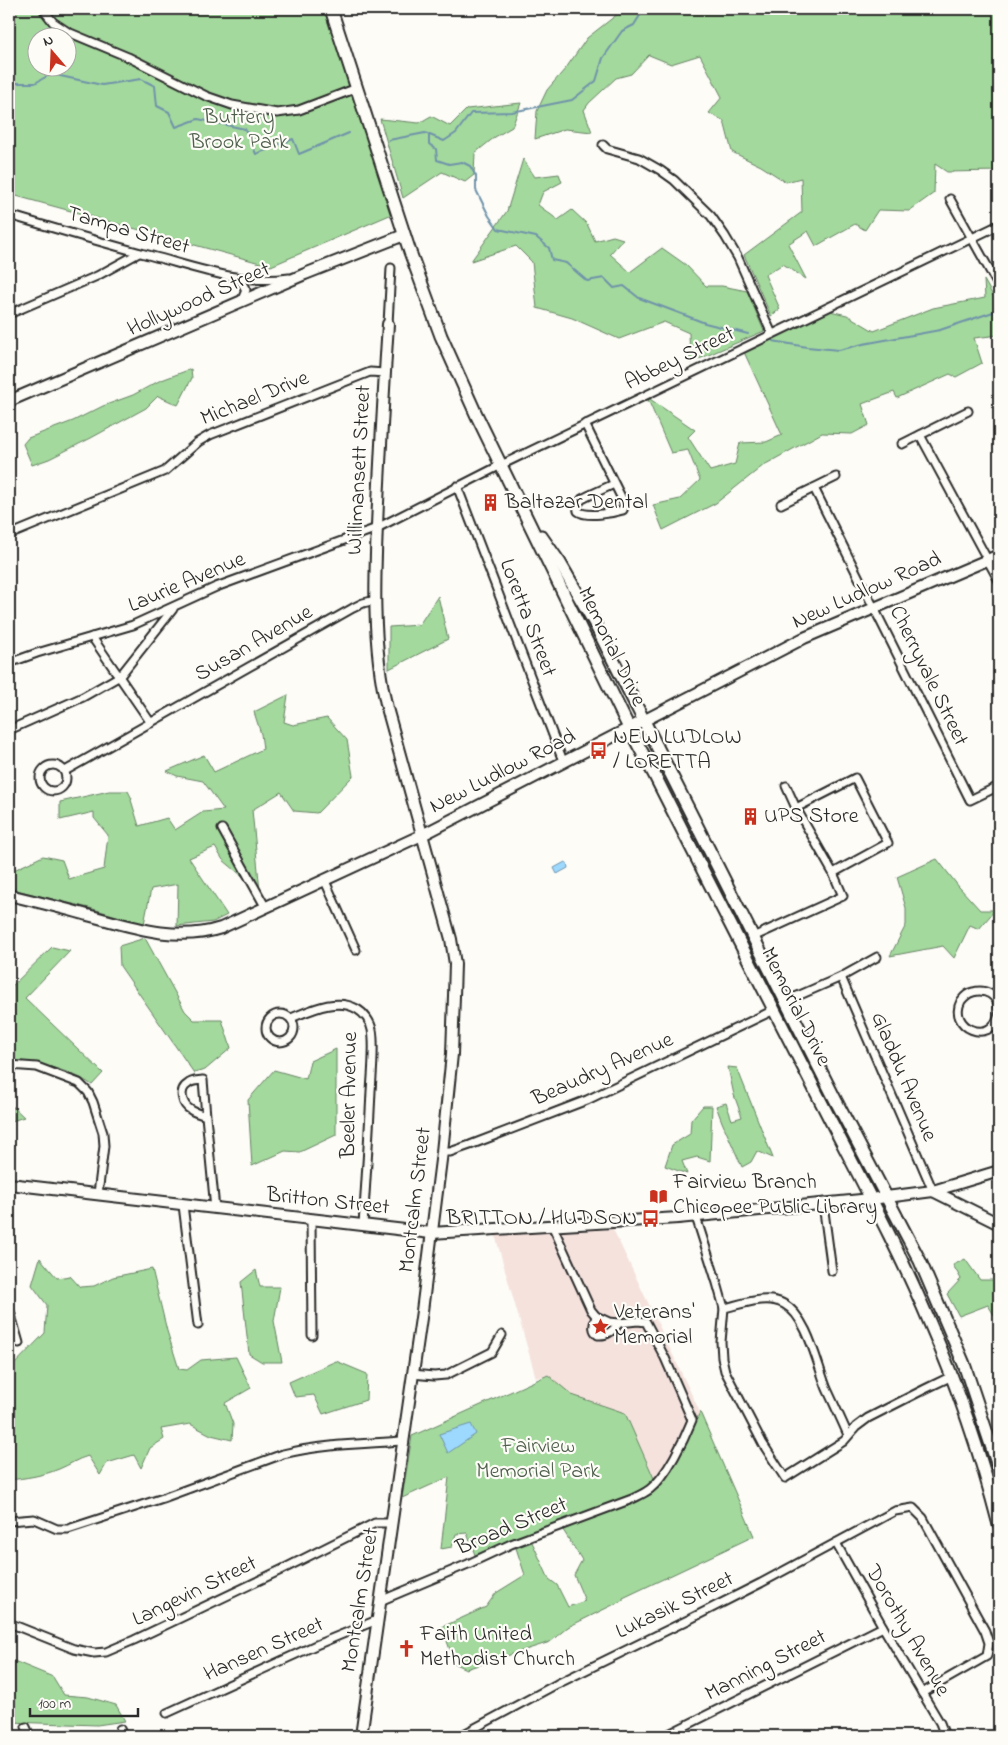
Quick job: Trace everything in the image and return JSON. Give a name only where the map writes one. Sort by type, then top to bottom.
[{"type":"main road","points":[[331,9],[404,234]]},
{"type":"main road","name":"Hollywood Street","points":[[9,401],[305,274],[404,234]]},
{"type":"main road","name":"Memorial Drive","points":[[404,234],[441,336],[527,520],[629,728],[871,1199],[921,1303],[952,1376],[974,1439],[999,1525]]},
{"type":"main road","name":"Willimansett Street","points":[[380,673],[376,600],[377,528],[388,324]]},
{"type":"main road","name":"Memorial Drive","points":[[527,520],[548,545],[579,595],[920,1261],[964,1364],[999,1467]]},
{"type":"main road","name":"New Ludlow Road","points":[[9,895],[153,932],[177,934],[216,930],[424,834],[804,638],[999,555]]},
{"type":"main road","name":"Montcalm Street","points":[[360,1736],[392,1523],[442,1152],[452,1054],[455,964],[451,939],[424,834],[387,708],[380,673]]},
{"type":"main road","name":"Britton Street","points":[[9,1184],[431,1233],[696,1217],[871,1199],[933,1191],[999,1171]]},
{"type":"main road","points":[[933,1191],[999,1224]]},
{"type":"street","points":[[43,9],[53,22],[68,32],[128,57],[206,96],[232,105],[277,113],[299,110],[356,88]]},
{"type":"street","points":[[603,145],[607,149],[639,158],[660,170],[674,180],[711,216],[726,236],[738,258],[772,334]]},
{"type":"street","points":[[950,199],[999,287]]},
{"type":"street","name":"Tampa Street","points":[[9,215],[182,265],[239,278],[279,279],[305,274]]},
{"type":"street","name":"Abbey Street","points":[[377,528],[457,486],[584,424],[999,225]]},
{"type":"street","points":[[9,314],[97,276],[140,252]]},
{"type":"street","name":"Willimansett Street","points":[[388,324],[391,268]]},
{"type":"street","points":[[239,278],[246,290],[241,302]]},
{"type":"street","name":"Michael Drive","points":[[9,534],[158,474],[171,466],[198,442],[210,435],[370,372],[385,373]]},
{"type":"street","points":[[902,444],[968,411]]},
{"type":"street","points":[[584,424],[625,505],[623,510],[584,515],[578,511],[577,505],[582,499],[614,484]]},
{"type":"street","points":[[920,435],[999,581]]},
{"type":"street","points":[[781,504],[836,477]]},
{"type":"street","name":"Loretta Street","points":[[457,486],[563,761]]},
{"type":"street","name":"Cherryvale Street","points":[[814,488],[970,800],[999,786]]},
{"type":"street","name":"Laurie Avenue","points":[[9,663],[133,625],[216,587],[377,528]]},
{"type":"street","name":"Susan Avenue","points":[[65,772],[352,608],[363,602],[376,600]]},
{"type":"street","points":[[9,730],[83,697],[120,676],[176,606]]},
{"type":"street","points":[[92,637],[150,723]]},
{"type":"street","points":[[796,808],[855,778],[888,843],[833,873]]},
{"type":"street","points":[[753,937],[843,896],[833,873],[796,808],[786,786]]},
{"type":"street","points":[[222,829],[266,908]]},
{"type":"street","points":[[325,880],[356,950]]},
{"type":"street","points":[[786,1001],[841,977],[877,957]]},
{"type":"street","name":"Gladdu Avenue","points":[[841,977],[933,1191]]},
{"type":"street","points":[[999,1004],[989,993],[974,991],[961,1001],[958,1012],[963,1024],[969,1029],[976,1031],[984,1031],[991,1027],[997,1021],[999,1014]]},
{"type":"street","name":"Beeler Avenue","points":[[291,1018],[295,1027],[292,1037],[284,1042],[270,1038],[266,1030],[267,1021],[278,1014],[291,1018],[313,1009],[343,1004],[357,1009],[371,1024],[373,1035],[372,1077],[362,1225]]},
{"type":"street","name":"Beaudry Avenue","points":[[442,1152],[450,1152],[470,1145],[587,1100],[774,1010]]},
{"type":"street","points":[[9,1065],[36,1067],[79,1083],[88,1092],[103,1133],[104,1146],[98,1194]]},
{"type":"street","points":[[206,1116],[190,1110],[184,1102],[182,1094],[184,1088],[193,1081],[204,1080],[215,1209]]},
{"type":"street","points":[[823,1204],[832,1271]]},
{"type":"street","points":[[183,1205],[198,1325]]},
{"type":"street","points":[[696,1217],[724,1308],[722,1358],[726,1371],[762,1444],[785,1478],[844,1441],[848,1435],[868,1418],[924,1388],[952,1376]]},
{"type":"street","points":[[311,1219],[312,1335]]},
{"type":"street","points":[[552,1226],[591,1310],[596,1316],[609,1322],[619,1322]]},
{"type":"street","points":[[724,1308],[765,1299],[784,1304],[794,1313],[803,1325],[827,1389],[848,1435]]},
{"type":"street","points":[[9,1308],[19,1342]]},
{"type":"street","points":[[596,1316],[593,1327],[598,1335],[610,1332],[619,1322]]},
{"type":"street","name":"Broad Street","points":[[380,1601],[511,1544],[632,1499],[650,1489],[661,1477],[692,1420],[665,1358],[646,1322],[619,1322]]},
{"type":"street","points":[[412,1374],[429,1376],[446,1374],[492,1352],[502,1335]]},
{"type":"street","points":[[9,1521],[34,1519],[57,1529],[68,1529],[292,1452],[328,1446],[402,1441]]},
{"type":"street","name":"Lukasik Street","points":[[460,1736],[557,1684],[690,1619],[895,1511],[913,1508],[923,1518],[985,1631],[989,1643],[987,1656],[922,1693]]},
{"type":"street","name":"Langevin Street","points":[[9,1623],[74,1649],[94,1654],[106,1652],[283,1569],[375,1523],[392,1523]]},
{"type":"street","name":"Dorothy Avenue","points":[[836,1543],[883,1627],[940,1722],[945,1736]]},
{"type":"street","name":"Hansen Street","points":[[167,1713],[316,1645],[376,1620]]},
{"type":"street","name":"Manning Street","points":[[665,1736],[883,1627]]},
{"type":"street","points":[[26,1727],[30,1736]]},
{"type":"street","points":[[120,1729],[123,1736]]},
{"type":"shaded area","points":[[613,1229],[700,1412],[681,1454],[658,1486],[625,1413],[571,1395],[548,1375],[536,1378],[495,1235]]},
{"type":"green space","name":"Buttery Brook Park","points":[[9,9],[330,9],[392,214],[271,266],[9,194]]},
{"type":"green space","points":[[624,9],[999,9],[999,171],[947,172],[935,164],[934,193],[909,211],[878,210],[865,230],[855,224],[816,246],[808,231],[788,244],[806,279],[783,264],[765,275],[780,309],[771,316],[744,255],[802,212],[801,178],[786,182],[761,166],[732,152],[724,121],[709,113],[722,97],[700,55],[671,64],[649,55],[631,74],[616,78],[589,103],[584,110],[592,132],[565,129],[535,139],[537,111],[547,90],[566,68],[587,38]]},
{"type":"green space","points":[[521,103],[512,127],[495,137],[475,153],[474,175],[465,182],[442,172],[403,198],[380,119],[419,123],[431,116],[450,126],[467,109]]},
{"type":"green space","points":[[523,159],[535,177],[559,174],[562,182],[543,192],[538,205],[558,220],[572,210],[587,224],[595,241],[613,236],[623,239],[610,254],[630,272],[662,248],[686,265],[706,286],[722,286],[747,291],[764,331],[690,363],[689,333],[664,322],[619,339],[572,318],[537,308],[532,262],[516,246],[471,261],[507,211]]},
{"type":"green space","points":[[984,280],[996,301],[999,300],[999,335],[974,338],[982,363],[956,377],[950,374],[897,398],[894,392],[862,404],[869,425],[852,434],[822,433],[764,465],[716,503],[663,530],[653,505],[680,499],[700,480],[688,450],[671,453],[647,397],[695,430],[688,437],[710,471],[735,464],[740,443],[766,442],[782,435],[744,352],[830,311],[847,315],[874,331],[933,308],[985,298]]},
{"type":"green space","points":[[191,369],[192,378],[178,405],[158,396],[146,408],[49,459],[32,465],[23,444],[28,438],[73,421],[103,406],[133,395],[159,381]]},
{"type":"green space","points":[[438,596],[448,639],[389,669],[389,627],[419,625]]},
{"type":"green space","points":[[288,695],[284,722],[293,725],[327,718],[347,740],[353,776],[317,813],[294,811],[281,792],[252,810],[260,891],[223,860],[215,847],[189,858],[227,915],[213,922],[177,926],[178,884],[151,889],[144,924],[9,887],[9,864],[14,870],[43,856],[62,860],[69,879],[104,869],[108,835],[94,818],[94,812],[60,820],[60,802],[109,791],[128,791],[139,826],[167,818],[175,830],[203,812],[224,810],[203,781],[177,776],[167,771],[204,755],[214,772],[263,749],[261,734],[254,712]]},
{"type":"green space","points":[[937,859],[980,910],[995,910],[979,929],[970,925],[954,958],[943,946],[890,956],[906,925],[906,908],[897,877]]},
{"type":"green space","points":[[145,938],[185,1011],[194,1020],[222,1020],[231,1048],[205,1070],[194,1073],[120,966],[119,946]]},
{"type":"green space","points":[[52,947],[70,951],[25,998],[103,1073],[92,1085],[73,1074],[52,1068],[9,1062],[9,989]]},
{"type":"green space","points":[[336,1049],[336,1135],[300,1152],[285,1151],[252,1166],[248,1100],[274,1070],[306,1079],[310,1061]]},
{"type":"green space","points":[[728,1067],[737,1068],[773,1158],[757,1151],[751,1162],[742,1167],[716,1106],[726,1103],[732,1120],[742,1117],[734,1095]]},
{"type":"green space","points":[[9,1103],[24,1117],[9,1122]]},
{"type":"green space","points":[[703,1106],[712,1106],[710,1161],[697,1157],[682,1161],[687,1174],[665,1166],[672,1145],[690,1134],[691,1120]]},
{"type":"green space","points":[[40,1258],[57,1278],[70,1276],[80,1287],[94,1286],[113,1277],[152,1269],[167,1331],[179,1369],[187,1370],[201,1360],[236,1357],[251,1388],[225,1403],[233,1424],[232,1440],[211,1435],[190,1424],[161,1429],[164,1439],[150,1448],[141,1468],[134,1455],[107,1463],[100,1475],[88,1456],[46,1473],[9,1480],[9,1370],[45,1333],[47,1305],[32,1285]]},
{"type":"green space","points":[[965,1259],[980,1280],[999,1280],[999,1313],[994,1315],[988,1305],[959,1316],[947,1294],[961,1279],[953,1265]]},
{"type":"green space","points":[[256,1270],[260,1287],[280,1287],[274,1321],[282,1362],[262,1362],[249,1354],[241,1282]]},
{"type":"green space","points":[[336,1361],[367,1374],[366,1400],[323,1414],[314,1395],[295,1397],[289,1382]]},
{"type":"green space","name":"Fairview Memorial Park","points":[[548,1375],[572,1395],[625,1413],[657,1485],[681,1454],[700,1412],[754,1536],[623,1598],[623,1600],[568,1627],[550,1642],[466,1669],[455,1664],[442,1627],[486,1607],[496,1593],[525,1575],[516,1548],[532,1542],[549,1579],[557,1585],[568,1607],[585,1601],[574,1575],[582,1560],[563,1530],[582,1522],[582,1520],[480,1559],[479,1553],[475,1555],[467,1533],[456,1534],[452,1547],[441,1549],[449,1477],[402,1498],[412,1436]]},
{"type":"green space","points":[[9,1659],[53,1677],[64,1695],[88,1697],[116,1705],[125,1721],[97,1725],[9,1722]]},
{"type":"water","points":[[565,862],[568,868],[557,874],[554,868]]},
{"type":"water","points":[[471,1424],[476,1434],[448,1453],[439,1434]]},
{"type":"waterway","points":[[389,140],[425,133],[444,141],[456,133],[471,113],[512,112],[572,100],[596,81],[603,58],[622,31],[634,25],[644,9]]},
{"type":"waterway","points":[[685,9],[734,13],[759,9]]},
{"type":"waterway","points":[[9,83],[35,83],[51,74],[102,85],[141,79],[155,86],[157,106],[169,112],[176,127],[198,119],[245,129],[256,154],[293,139],[299,154],[349,133]]},
{"type":"waterway","points":[[429,135],[429,144],[436,149],[437,160],[449,164],[462,162],[470,166],[476,176],[476,190],[498,229],[536,237],[549,248],[552,260],[566,263],[587,281],[604,278],[614,288],[624,286],[639,298],[705,323],[748,334]]},
{"type":"waterway","points":[[773,341],[839,350],[940,330],[999,310]]},
{"type":"place","name":"Baltazar Dental","points":[[491,503]]},
{"type":"place","name":"NEW LUDLOW / LORETTA","points":[[599,751]]},
{"type":"place","name":"UPS Store","points":[[750,817]]},
{"type":"place","name":"Fairview Branch Chicopee Public Library","points":[[659,1196]]},
{"type":"place","name":"BRITTON / HUDSON","points":[[651,1219]]},
{"type":"place","name":"Veterans' Memorial","points":[[600,1326]]},
{"type":"place","name":"Faith United Methodist Church","points":[[406,1648]]}]
